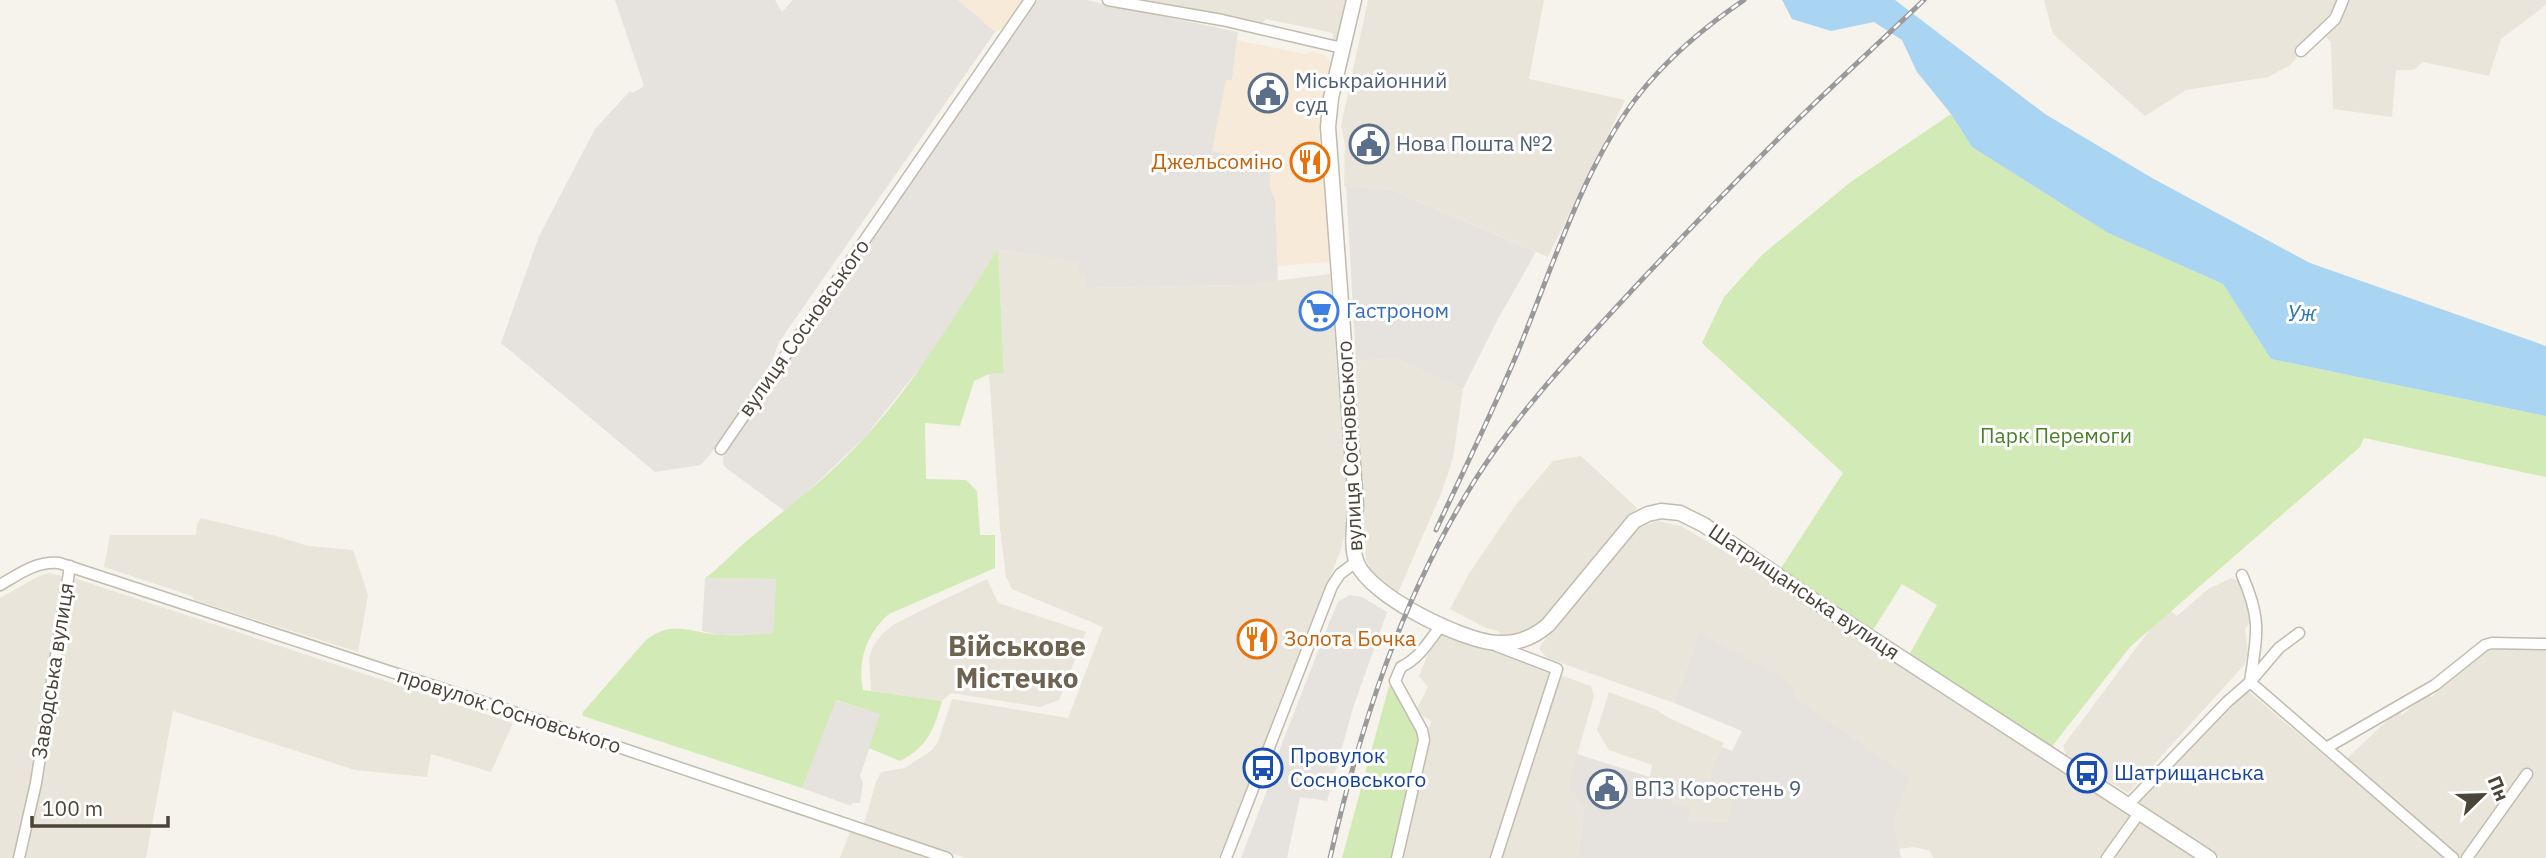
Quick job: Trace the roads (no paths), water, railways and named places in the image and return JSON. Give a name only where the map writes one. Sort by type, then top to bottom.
[{"type":"street","name":"вулиця Сосновського","points":[[722,449],[1030,0]]},
{"type":"street","points":[[1108,0],[1222,20],[1342,48]]},
{"type":"street","name":"вулиця Сосновського","points":[[1226,858],[1332,586],[1340,574],[1356,562],[1356,505],[1328,127],[1342,48],[1354,0]]},
{"type":"street","points":[[2301,51],[2335,19],[2343,0]]},
{"type":"street","name":"Шатрищанська вулиця","points":[[1356,562],[1365,578],[1407,608],[1461,634],[1488,642],[1517,642],[1536,634],[1548,625],[1634,521],[1661,511],[1680,513],[1704,525],[1822,606],[2209,858]]},
{"type":"street","name":"провулок Сосновського","points":[[0,585],[35,565],[48,562],[70,566],[947,858]]},
{"type":"street","name":"Заводська вулиця","points":[[19,858],[36,783],[70,566]]},
{"type":"street","points":[[2242,575],[2257,621],[2250,682]]},
{"type":"street","points":[[1396,858],[1424,736],[1395,681],[1401,667],[1418,655],[1442,624]]},
{"type":"street","points":[[1536,661],[1531,647],[1548,625]]},
{"type":"street","points":[[2107,858],[2134,808],[2227,702],[2250,682],[2279,648],[2300,633]]},
{"type":"street","points":[[1488,642],[1557,669],[1496,858]]},
{"type":"street","points":[[2326,748],[2437,684],[2453,668],[2485,645],[2546,644]]},
{"type":"street","points":[[2250,682],[2454,858]]},
{"type":"street","points":[[2467,858],[2527,774]]},
{"type":"water","name":"Уж","points":[[1782,0],[1895,0],[2045,114],[2152,178],[2310,263],[2546,346],[2546,416],[2271,359],[2223,284],[2108,233],[1972,147],[1951,114],[1917,72],[1902,40],[1874,22],[1831,31],[1792,19]]},
{"type":"railway","points":[[1436,530],[1506,378],[1570,219],[1602,151],[1641,92],[1664,66],[1702,31],[1744,0]]},
{"type":"railway","points":[[1330,858],[1355,759],[1386,663],[1425,570],[1492,454],[1550,380],[1671,249],[1743,174],[1924,0]]},
{"type":"place","name":"Міськрайонний суд","points":[[1268,93]]},
{"type":"place","name":"Нова Пошта №2","points":[[1369,144]]},
{"type":"place","name":"Джельсоміно","points":[[1310,162]]},
{"type":"place","name":"Гастроном","points":[[1319,311]]},
{"type":"place","name":"Золота Бочка","points":[[1257,639]]},
{"type":"place","name":"Провулок Сосновського","points":[[1263,768]]},
{"type":"place","name":"Шатрищанська","points":[[2087,773]]},
{"type":"place","name":"ВПЗ Коростень 9","points":[[1607,789]]},
{"type":"district","name":"Військове Містечко","points":[[1017,662]]},
{"type":"park label","name":"Парк Перемоги","points":[[2056,436]]}]
